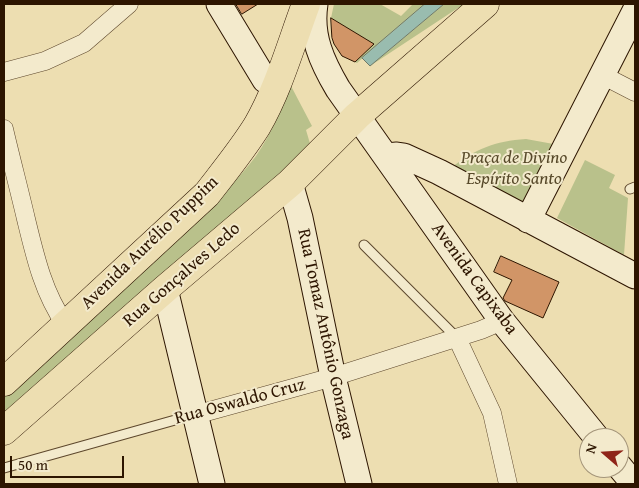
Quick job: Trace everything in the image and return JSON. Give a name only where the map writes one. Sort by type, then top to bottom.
[{"type":"main road","name":"Avenida Aurélio Puppim","points":[[4,382],[207,194],[232,163],[257,125],[275,87],[306,4]]},
{"type":"main road","name":"Rua Gonçalves Ledo","points":[[4,431],[165,289],[290,183],[357,116],[485,4]]},
{"type":"street","points":[[4,72],[45,61],[84,43],[129,4]]},
{"type":"street","points":[[219,4],[266,80],[275,87]]},
{"type":"street","name":"Avenida Capixaba","points":[[315,4],[314,32],[320,55],[338,89],[406,182],[502,321],[589,428]]},
{"type":"street","points":[[528,220],[635,11]]},
{"type":"street","points":[[602,75],[635,92]]},
{"type":"street","points":[[4,129],[37,264],[48,294],[65,324]]},
{"type":"street","points":[[387,156],[397,154],[404,156],[439,172],[635,276]]},
{"type":"street","points":[[406,182],[421,174],[439,172]]},
{"type":"street","name":"Rua Tomaz Antônio Gonzaga","points":[[290,183],[300,218],[333,377],[359,484]]},
{"type":"street","points":[[165,289],[212,484]]},
{"type":"street","name":"Rua Oswaldo Cruz","points":[[195,414],[333,377],[457,338],[502,321]]},
{"type":"street","points":[[457,338],[492,413],[508,484]]},
{"type":"lane","points":[[364,245],[457,338]]},
{"type":"lane","name":"Rua Oswaldo Cruz","points":[[4,468],[195,414]]},
{"type":"green space","points":[[334,4],[380,4],[401,16],[413,4],[425,4],[357,63],[355,62],[373,44],[331,18]]},
{"type":"green space","points":[[444,4],[464,4],[370,66]]},
{"type":"green space","points":[[291,86],[312,126],[306,130],[311,147],[4,412],[4,396],[206,211],[244,170],[256,156],[266,139]]},
{"type":"green space","name":"Praça de Divino Espírito Santo","points":[[526,139],[559,145],[528,206],[451,168],[468,156],[486,147]]},
{"type":"green space","name":"Praça de Divino Espírito Santo","points":[[585,160],[615,175],[609,188],[628,198],[624,255],[557,218]]},
{"type":"shaded area","points":[[425,4],[444,4],[370,66],[362,58]]},
{"type":"building","points":[[236,4],[258,4],[242,14]]},
{"type":"building","points":[[331,18],[374,44],[355,62],[342,56],[332,38]]},
{"type":"building","points":[[501,256],[559,282],[543,318],[505,301],[503,298],[512,280],[494,272]]}]
